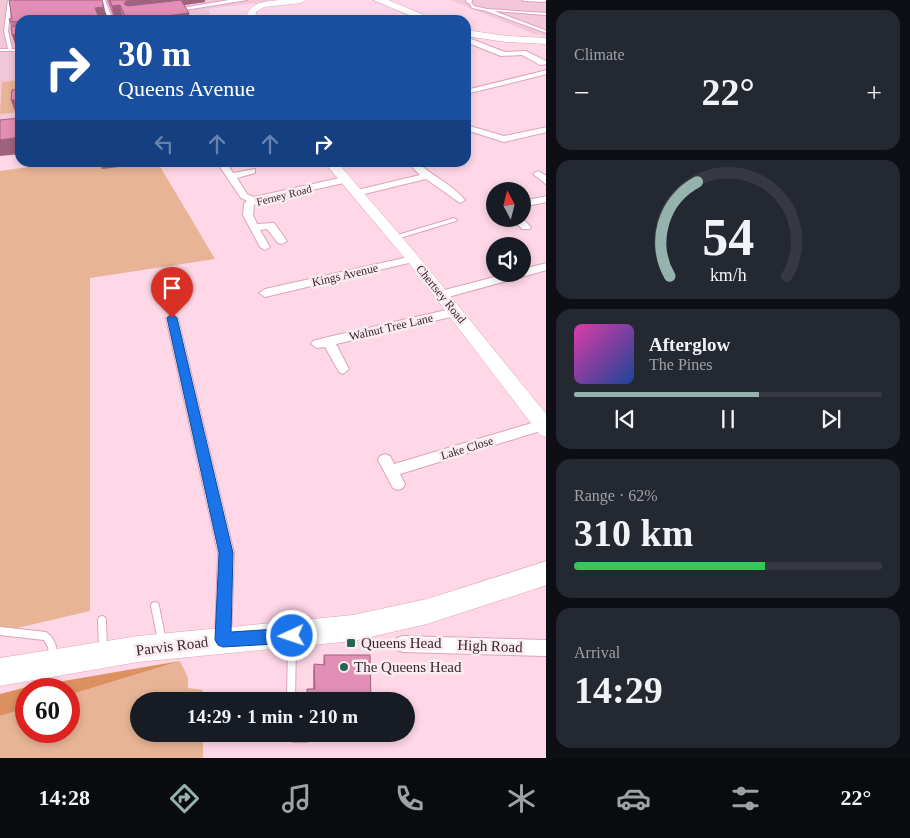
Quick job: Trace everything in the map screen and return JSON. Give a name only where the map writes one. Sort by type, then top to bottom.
[{"type":"main road","points":[[378,0],[418,15]]},
{"type":"main road","points":[[471,33],[546,41]]},
{"type":"main road","points":[[471,35],[480,41],[531,40]]},
{"type":"main road","name":"Parvis Road","points":[[0,672],[162,646],[292,636],[354,628],[424,613],[546,573]]},
{"type":"street","points":[[182,9],[219,2],[244,0]]},
{"type":"street","points":[[251,15],[252,10],[259,3],[295,0]]},
{"type":"street","points":[[480,41],[504,54],[523,53],[545,63]]},
{"type":"street","points":[[471,91],[546,72]]},
{"type":"street","points":[[471,129],[504,139],[546,129]]},
{"type":"street","points":[[225,167],[244,196],[254,201]]},
{"type":"street","name":"Chertsey Road","points":[[334,167],[455,312],[544,427]]},
{"type":"street","points":[[417,167],[427,176],[446,187],[460,200]]},
{"type":"street","points":[[231,177],[252,171]]},
{"type":"street","points":[[538,174],[546,182]]},
{"type":"street","points":[[356,193],[427,176]]},
{"type":"street","name":"Ferney Road","points":[[265,247],[248,215],[249,204],[254,201],[344,180]]},
{"type":"street","points":[[531,202],[546,200]]},
{"type":"street","name":"Ferney Road","points":[[254,228],[270,225],[282,241]]},
{"type":"street","name":"Kings Avenue","points":[[265,293],[275,286],[412,259]]},
{"type":"street","points":[[531,270],[546,266]]},
{"type":"street","points":[[441,295],[489,282]]},
{"type":"street","name":"Walnut Tree Lane","points":[[343,369],[323,343],[455,312]]},
{"type":"street","points":[[172,318],[226,553],[223,640]]},
{"type":"street","name":"Lake Close","points":[[398,484],[388,466],[544,427]]},
{"type":"street","name":"High Road","points":[[403,644],[546,648]]},
{"type":"lane","points":[[103,0],[109,15]]},
{"type":"lane","points":[[524,0],[546,1]]},
{"type":"lane","points":[[469,1],[473,7],[487,10],[546,14]]},
{"type":"lane","points":[[10,49],[7,37],[9,2],[18,4]]},
{"type":"lane","points":[[487,10],[546,32]]},
{"type":"lane","points":[[7,37],[14,36]]},
{"type":"lane","points":[[0,50],[15,50]]},
{"type":"lane","points":[[393,238],[454,220]]},
{"type":"lane","points":[[155,606],[162,632],[162,646]]},
{"type":"lane","points":[[102,620],[103,654]]},
{"type":"lane","points":[[0,631],[46,636],[52,646],[53,662]]},
{"type":"lane","points":[[291,692],[292,636]]},
{"type":"shaded area","points":[[0,0],[269,1],[208,9],[211,15],[15,15],[15,128],[0,129]]},
{"type":"shaded area","points":[[451,0],[546,0],[546,36],[534,34]]},
{"type":"shaded area","points":[[15,81],[15,112],[0,114],[2,82]]},
{"type":"shaded area","points":[[28,167],[160,167],[215,259],[90,278],[90,611],[0,632],[0,171]]},
{"type":"shaded area","points":[[180,661],[188,678],[188,688],[203,690],[203,692],[130,692],[130,742],[203,742],[203,758],[0,758],[0,716],[15,711],[15,743],[80,743],[80,692]]},
{"type":"shaded area","points":[[180,661],[80,692],[80,678]]},
{"type":"shaded area","points":[[15,690],[15,711],[0,716],[0,694]]},
{"type":"building","points":[[9,0],[102,0],[104,7],[95,8],[98,15],[15,15],[15,22],[9,19],[12,19]]},
{"type":"building","points":[[110,0],[136,0],[126,1],[124,4],[128,6],[181,0],[189,13],[174,15],[125,15],[120,5],[112,6]]},
{"type":"building","points":[[15,26],[15,35],[12,35],[11,27]]},
{"type":"building","points":[[12,90],[15,90],[15,100],[11,100]]},
{"type":"building","points":[[15,118],[15,138],[0,140],[0,120]]},
{"type":"building","points":[[324,655],[370,655],[371,692],[307,692],[307,689],[315,689],[314,664],[325,665]]},
{"type":"place","name":"Queens Head","points":[[351,643]]},
{"type":"place","name":"The Queens Head","points":[[344,667]]},
{"type":"route","points":[[172,318],[226,553],[223,640],[292,636]]}]
